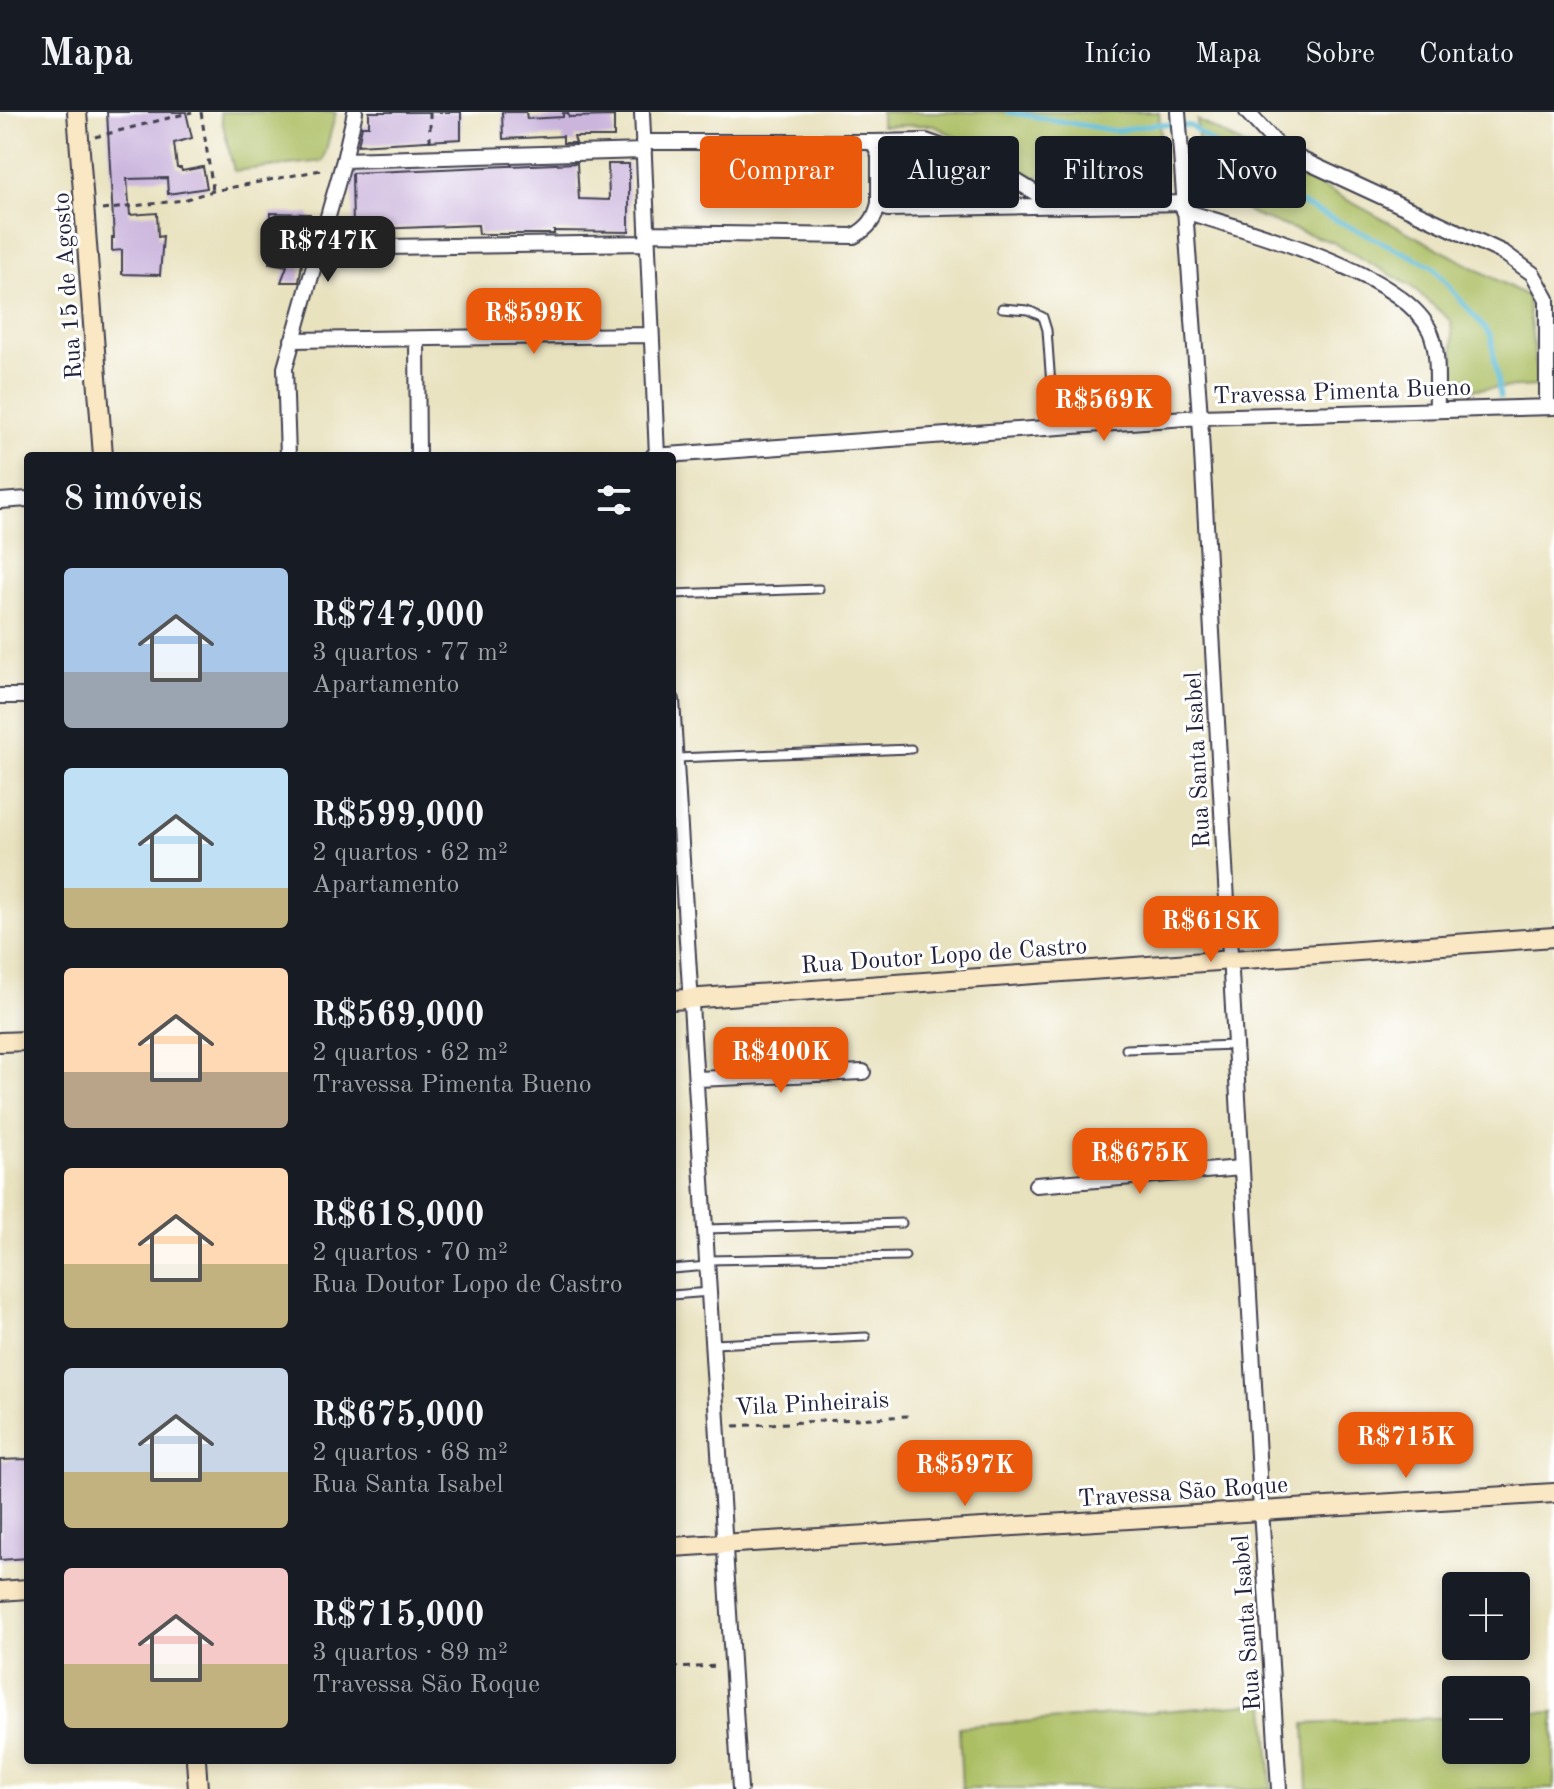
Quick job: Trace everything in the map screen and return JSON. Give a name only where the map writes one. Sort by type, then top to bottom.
[{"type":"main road","name":"Rua 15 de Agosto","points":[[77,112],[103,452]]},
{"type":"main road","name":"Rua Doutor Lopo de Castro","points":[[676,1000],[1554,937]]},
{"type":"main road","points":[[0,1042],[24,1041]]},
{"type":"main road","name":"Travessa São Roque","points":[[676,1547],[1554,1493]]},
{"type":"main road","points":[[0,1591],[24,1589]]},
{"type":"main road","points":[[196,1764],[198,1789]]},
{"type":"street","points":[[288,452],[285,368],[355,112]]},
{"type":"street","points":[[642,112],[655,452]]},
{"type":"street","points":[[1247,112],[1283,151],[1504,253],[1533,274],[1547,299],[1551,407]]},
{"type":"street","name":"Rua Santa Isabel","points":[[1178,113],[1200,417],[1279,1789]]},
{"type":"street","points":[[339,164],[644,146],[926,141],[983,161],[1035,192]]},
{"type":"street","points":[[873,142],[878,153]]},
{"type":"street","points":[[319,248],[647,238],[854,236],[868,228],[878,205]]},
{"type":"street","points":[[1172,207],[1184,207],[1326,257],[1405,300],[1430,331],[1437,410]]},
{"type":"street","points":[[883,208],[978,208]]},
{"type":"street","points":[[292,340],[651,335]]},
{"type":"street","points":[[417,339],[418,452]]},
{"type":"street","name":"Travessa Pimenta Bueno","points":[[676,454],[1200,417],[1551,407]]},
{"type":"street","points":[[0,501],[24,499]]},
{"type":"street","points":[[0,696],[24,696]]},
{"type":"street","points":[[676,779],[740,1789]]},
{"type":"street","points":[[697,1079],[863,1072]]},
{"type":"street","points":[[1036,1185],[1241,1168]]},
{"type":"lane","points":[[1002,308],[1028,310],[1043,317],[1047,330],[1054,427]]},
{"type":"lane","points":[[676,594],[819,589]]},
{"type":"lane","points":[[676,765],[911,749]]},
{"type":"lane","points":[[1126,1049],[1235,1045]]},
{"type":"lane","points":[[706,1229],[902,1223]]},
{"type":"lane","points":[[676,1268],[708,1263],[905,1256]]},
{"type":"lane","points":[[676,1295],[710,1292]]},
{"type":"lane","points":[[713,1344],[866,1337]]},
{"type":"path","points":[[79,140],[192,112]]},
{"type":"path","points":[[201,112],[213,191]]},
{"type":"path","points":[[430,112],[431,158]]},
{"type":"path","points":[[86,211],[183,200],[339,164]]},
{"type":"path","name":"Vila Pinheirais","points":[[718,1427],[908,1416]]},
{"type":"path","points":[[676,1668],[733,1665]]},
{"type":"green space","points":[[220,112],[336,112],[323,161],[234,171]]},
{"type":"green space","points":[[881,112],[1159,112],[1161,136],[1035,136],[1035,177],[1019,169],[1019,136],[954,136],[933,125],[881,126]]},
{"type":"green space","points":[[1197,120],[1227,136],[1198,136]]},
{"type":"green space","points":[[1306,178],[1527,296],[1538,386],[1456,390],[1451,321],[1411,286],[1332,242],[1261,218],[1242,208],[1306,208]]},
{"type":"green space","points":[[1266,1704],[1271,1789],[962,1789],[959,1727]]},
{"type":"green space","points":[[1554,1712],[1554,1789],[1308,1789],[1305,1724],[1442,1718],[1442,1764],[1530,1764],[1530,1713]]},
{"type":"building","points":[[107,112],[186,112],[192,138],[174,143],[177,168],[182,171],[203,167],[207,188],[168,194],[167,178],[127,179],[130,215],[157,213],[158,237],[163,236],[160,275],[122,274],[122,250],[112,251],[114,238]]},
{"type":"building","points":[[369,112],[461,112],[461,139],[358,145],[362,126],[369,126]]},
{"type":"building","points":[[502,112],[526,112],[527,119],[563,117],[563,113],[568,113],[569,117],[614,116],[614,137],[574,137],[576,143],[563,143],[563,136],[503,139]]},
{"type":"building","points":[[577,163],[579,199],[609,200],[608,164],[629,164],[629,232],[479,234],[478,225],[376,229],[376,237],[358,237],[358,229],[353,229],[352,173]]},
{"type":"building","points":[[271,213],[310,214],[299,282],[281,282],[287,266],[269,263]]},
{"type":"building","points":[[24,1459],[24,1558],[0,1560],[0,1460]]},
{"type":"waterway","points":[[1008,112],[1116,131],[1154,124],[1191,126],[1277,192],[1432,266],[1491,336],[1500,397]]}]
